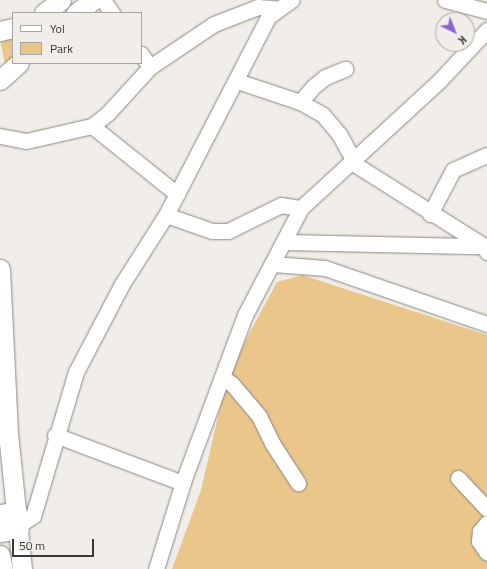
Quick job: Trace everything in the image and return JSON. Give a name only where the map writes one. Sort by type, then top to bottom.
[{"type":"main road","points":[[45,12],[61,0]]},
{"type":"main road","points":[[77,12],[93,0]]},
{"type":"main road","points":[[0,31],[12,28]]},
{"type":"main road","points":[[0,80],[18,64]]},
{"type":"main road","points":[[0,269],[14,520],[22,569]]},
{"type":"main road","points":[[0,532],[14,520]]},
{"type":"main road","points":[[0,555],[3,569]]},
{"type":"street","points":[[103,0],[111,12]]},
{"type":"street","points":[[14,520],[33,516],[55,435],[76,372],[122,284],[166,215],[237,81],[268,17],[291,0]]},
{"type":"street","points":[[450,1],[487,11]]},
{"type":"street","points":[[0,136],[26,141],[92,126],[108,113],[150,67],[214,24],[258,7],[279,9]]},
{"type":"street","points":[[156,569],[183,483],[245,315],[301,208],[440,80],[487,30]]},
{"type":"street","points":[[142,55],[150,67]]},
{"type":"street","points":[[300,102],[314,86],[325,77],[345,69]]},
{"type":"street","points":[[237,81],[300,102],[323,115],[339,134],[352,160],[430,214],[486,248]]},
{"type":"street","points":[[92,126],[177,194]]},
{"type":"street","points":[[430,214],[453,170],[487,155]]},
{"type":"street","points":[[166,215],[212,232],[228,231],[281,205],[301,208]]},
{"type":"street","points":[[284,242],[486,248]]},
{"type":"street","points":[[273,264],[325,268],[487,324]]},
{"type":"street","points":[[222,377],[232,384],[259,416],[272,443],[298,483]]},
{"type":"street","points":[[55,435],[183,483]]},
{"type":"street","points":[[458,478],[487,509]]},
{"type":"street","points":[[487,523],[480,531],[479,541],[487,553]]},
{"type":"green space","points":[[12,37],[12,60],[5,64],[0,40]]},
{"type":"green space","points":[[302,275],[487,335],[487,569],[172,569],[201,490],[228,373],[277,282]]}]
